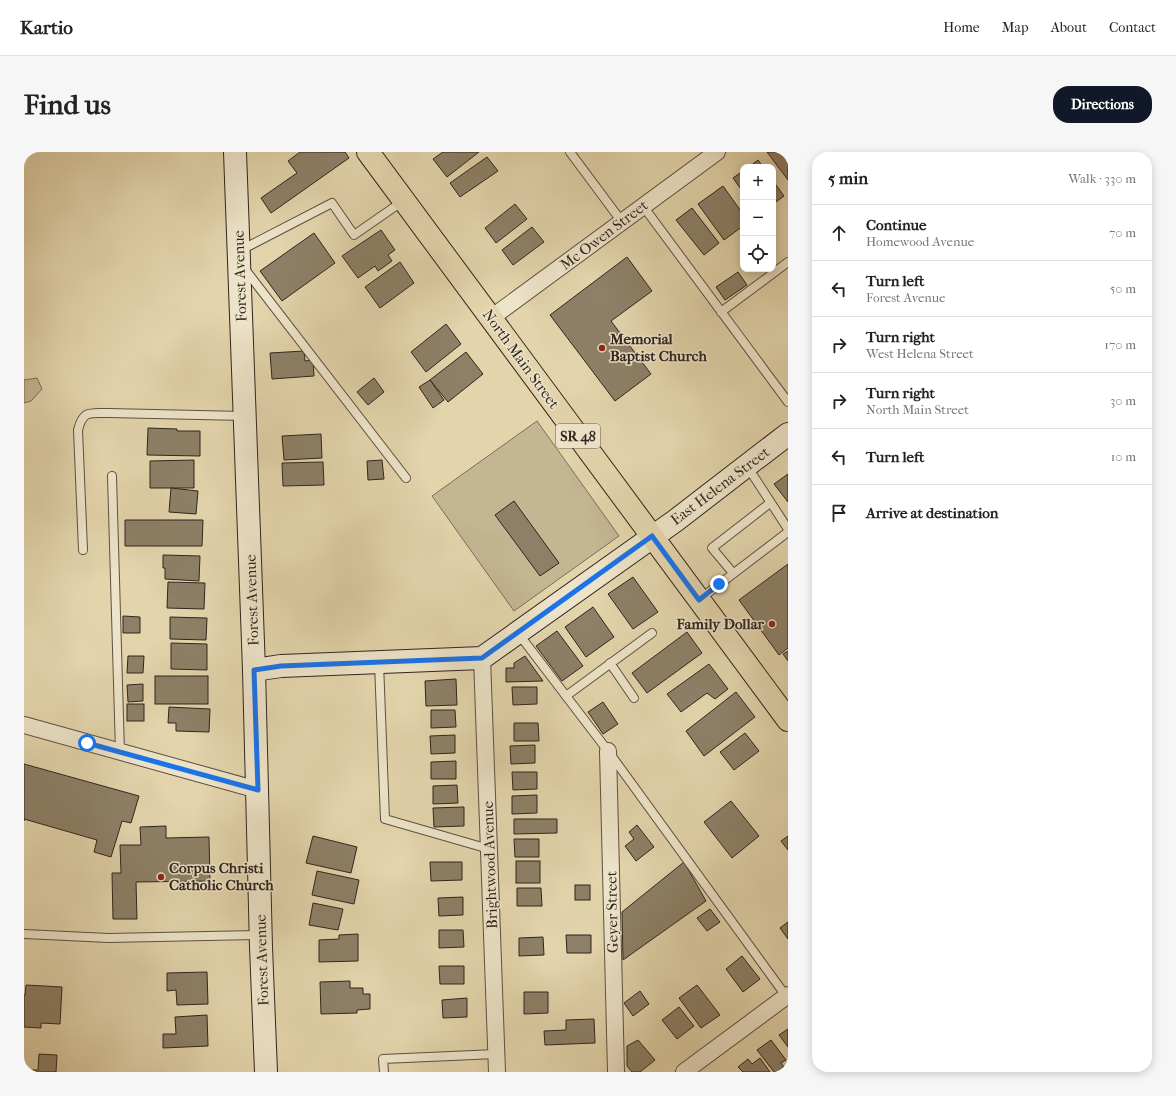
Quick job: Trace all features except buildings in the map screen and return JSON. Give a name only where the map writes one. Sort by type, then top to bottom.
[{"type":"main road","name":"North Main Street","points":[[368,152],[788,720]]},
{"type":"street","name":"Forest Avenue","points":[[235,152],[254,670],[258,790],[260,935],[266,1072]]},
{"type":"street","name":"Mc Owen Street","points":[[491,318],[717,152]]},
{"type":"street","name":"East Helena Street","points":[[482,658],[652,536],[788,434]]},
{"type":"street","points":[[254,670],[281,666],[482,658]]},
{"type":"street","name":"Brightwood Avenue","points":[[482,658],[497,1072]]},
{"type":"street","points":[[24,725],[258,790]]},
{"type":"street","name":"Geyer Street","points":[[608,752],[616,1072]]},
{"type":"street","points":[[684,1072],[787,995]]},
{"type":"lane","points":[[570,152],[622,222]]},
{"type":"lane","points":[[404,200],[354,235],[332,203],[239,256],[406,478]]},
{"type":"lane","points":[[643,206],[788,402]]},
{"type":"lane","points":[[721,312],[788,262]]},
{"type":"lane","points":[[83,550],[78,430],[80,419],[88,413],[245,416]]},
{"type":"lane","points":[[699,600],[788,530],[747,465]]},
{"type":"lane","points":[[112,476],[120,752]]},
{"type":"lane","points":[[733,573],[712,548],[770,503]]},
{"type":"lane","points":[[518,632],[787,995]]},
{"type":"lane","points":[[566,696],[652,633]]},
{"type":"lane","points":[[378,662],[385,819],[489,849]]},
{"type":"lane","points":[[610,663],[634,698]]},
{"type":"lane","points":[[24,934],[109,938],[260,935]]},
{"type":"lane","points":[[384,1072],[383,1059],[496,1054]]},
{"type":"shaded area","points":[[37,378],[42,389],[31,401],[24,403],[24,380]]},
{"type":"shaded area","points":[[537,421],[619,536],[514,611],[432,496]]},
{"type":"place","name":"Memorial Baptist Church","points":[[602,348]]},
{"type":"place","name":"Family Dollar","points":[[772,624]]},
{"type":"place","name":"Corpus Christi Catholic Church","points":[[161,877]]},
{"type":"route","points":[[87,743],[258,790],[254,670],[281,666],[482,658],[652,536],[699,600],[719,584]]}]
